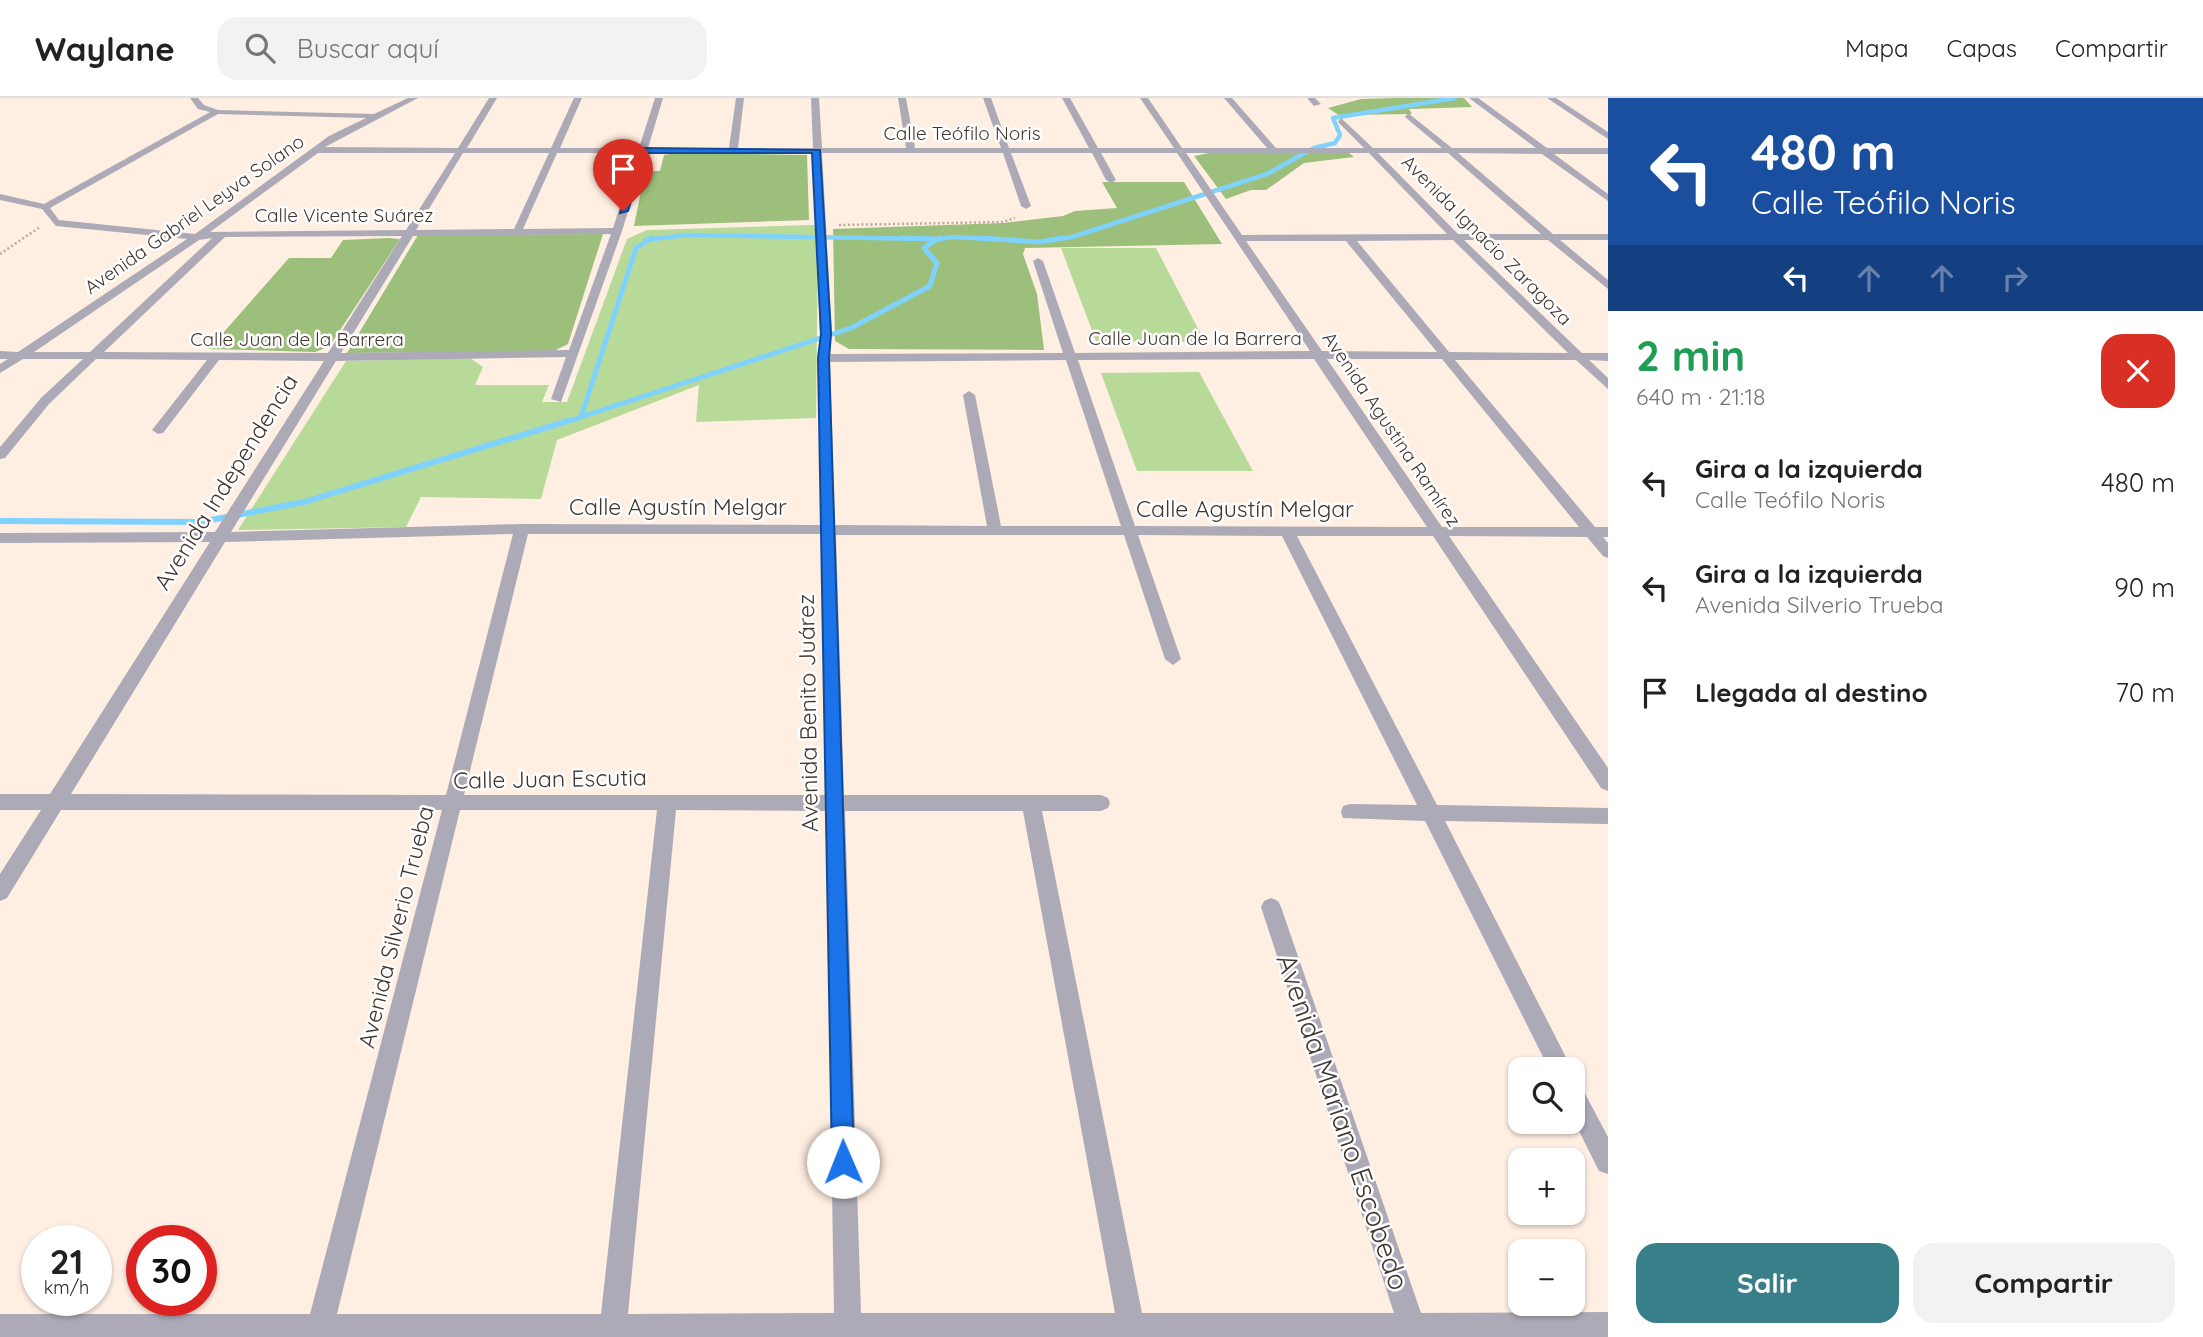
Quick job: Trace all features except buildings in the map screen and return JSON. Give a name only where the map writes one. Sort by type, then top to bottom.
[{"type":"street","points":[[194,98],[201,107],[217,112],[374,117]]},
{"type":"street","name":"Avenida Gabriel Leyva Solano","points":[[0,369],[195,237],[332,138],[415,98]]},
{"type":"street","name":"Avenida Independencia","points":[[0,892],[493,98]]},
{"type":"street","points":[[517,232],[578,98]]},
{"type":"street","points":[[557,399],[617,231],[659,98]]},
{"type":"street","points":[[733,150],[740,98]]},
{"type":"street","name":"Avenida Benito Juárez","points":[[816,98],[816,150],[826,334],[824,358],[848,1333]]},
{"type":"street","points":[[902,98],[911,151]]},
{"type":"street","points":[[987,98],[1026,206]]},
{"type":"street","points":[[1066,98],[1111,180]]},
{"type":"street","name":"Avenida Agustina Ramírez","points":[[1144,98],[1608,783]]},
{"type":"street","points":[[1228,98],[1274,151]]},
{"type":"street","points":[[1473,98],[1608,198]]},
{"type":"street","points":[[1551,98],[1608,136]]},
{"type":"street","points":[[0,197],[45,207],[217,112]]},
{"type":"street","points":[[1408,115],[1608,286]]},
{"type":"street","name":"Avenida Ignacio Zaragoza","points":[[1341,120],[1456,238],[1608,385]]},
{"type":"street","name":"Calle Teófilo Noris","points":[[317,150],[1608,151]]},
{"type":"street","points":[[45,207],[51,220]]},
{"type":"street","name":"Calle Vicente Suárez","points":[[51,220],[62,224],[195,237],[222,234],[617,231]]},
{"type":"street","points":[[0,455],[46,401],[222,234]]},
{"type":"street","points":[[1238,238],[1608,237]]},
{"type":"street","points":[[1349,238],[1608,553]]},
{"type":"street","points":[[1038,261],[1173,659]]},
{"type":"street","name":"Calle Juan de la Barrera","points":[[0,355],[333,357],[573,353]]},
{"type":"street","name":"Calle Juan de la Barrera","points":[[824,358],[1317,355],[1608,357]]},
{"type":"street","points":[[158,430],[215,356]]},
{"type":"street","points":[[968,395],[995,531]]},
{"type":"street","name":"Calle Agustín Melgar","points":[[0,538],[219,537],[522,529],[1608,532]]},
{"type":"street","name":"Avenida Silverio Trueba","points":[[319,1333],[522,529]]},
{"type":"street","points":[[1288,533],[1555,1057]]},
{"type":"street","name":"Calle Juan Escutia","points":[[0,802],[1101,803]]},
{"type":"street","points":[[612,1332],[667,802]]},
{"type":"street","points":[[1031,803],[1131,1328]]},
{"type":"street","points":[[1350,812],[1608,816]]},
{"type":"street","name":"Avenida Mariano Escobedo","points":[[1270,907],[1414,1331]]},
{"type":"street","points":[[1585,1117],[1608,1162]]},
{"type":"street","points":[[0,1328],[319,1333],[848,1333],[1131,1328],[1414,1331],[1608,1326]]},
{"type":"path","points":[[821,226],[1003,222],[1028,213],[1026,206]]},
{"type":"path","points":[[0,254],[51,220]]},
{"type":"green space","points":[[1464,98],[1472,107],[1409,109],[1412,114],[1348,115],[1343,118],[1328,108],[1361,99]]},
{"type":"green space","points":[[1348,152],[1354,157],[1304,163],[1266,190],[1251,190],[1226,199],[1194,156],[1209,153]]},
{"type":"green space","points":[[664,155],[807,155],[809,220],[634,226],[645,171],[660,171]]},
{"type":"green space","points":[[1102,182],[1184,182],[1222,244],[1025,248],[1023,254],[1037,294],[1044,350],[849,349],[835,341],[833,229],[1003,223],[1063,216],[1075,211],[1117,208]]},
{"type":"green space","points":[[814,225],[818,230],[816,418],[696,422],[699,385],[557,440],[541,499],[421,497],[406,527],[238,530],[346,361],[470,358],[483,367],[475,385],[549,385],[542,402],[567,402],[627,239],[647,230]]},
{"type":"green space","points":[[603,234],[568,344],[554,351],[347,353],[418,235]]},
{"type":"green space","points":[[400,239],[329,347],[315,352],[209,349],[289,258],[331,258],[343,240]]},
{"type":"green space","points":[[1061,248],[1156,248],[1205,342],[1096,341]]},
{"type":"green space","points":[[1199,372],[1253,471],[1137,471],[1101,373]]},
{"type":"waterway","points":[[1051,240],[1072,237],[1267,174],[1314,148],[1335,143],[1340,135],[1333,118],[1455,98]]},
{"type":"waterway","points":[[650,239],[686,235],[934,239],[902,238]]},
{"type":"waterway","points":[[937,239],[954,237],[1010,240]]},
{"type":"waterway","points":[[980,238],[1010,240]]},
{"type":"waterway","points":[[1051,240],[1062,238]]},
{"type":"waterway","points":[[581,417],[636,248],[650,239]]},
{"type":"waterway","points":[[645,240],[650,239]]},
{"type":"waterway","points":[[566,422],[851,328],[930,286],[937,263],[924,248],[937,239]]},
{"type":"waterway","points":[[1010,240],[1051,240]]},
{"type":"waterway","points":[[0,521],[201,522],[304,502],[571,420]]},
{"type":"route","points":[[623,211],[643,150],[816,150],[823,237],[826,334],[824,358],[843,1162]]}]
